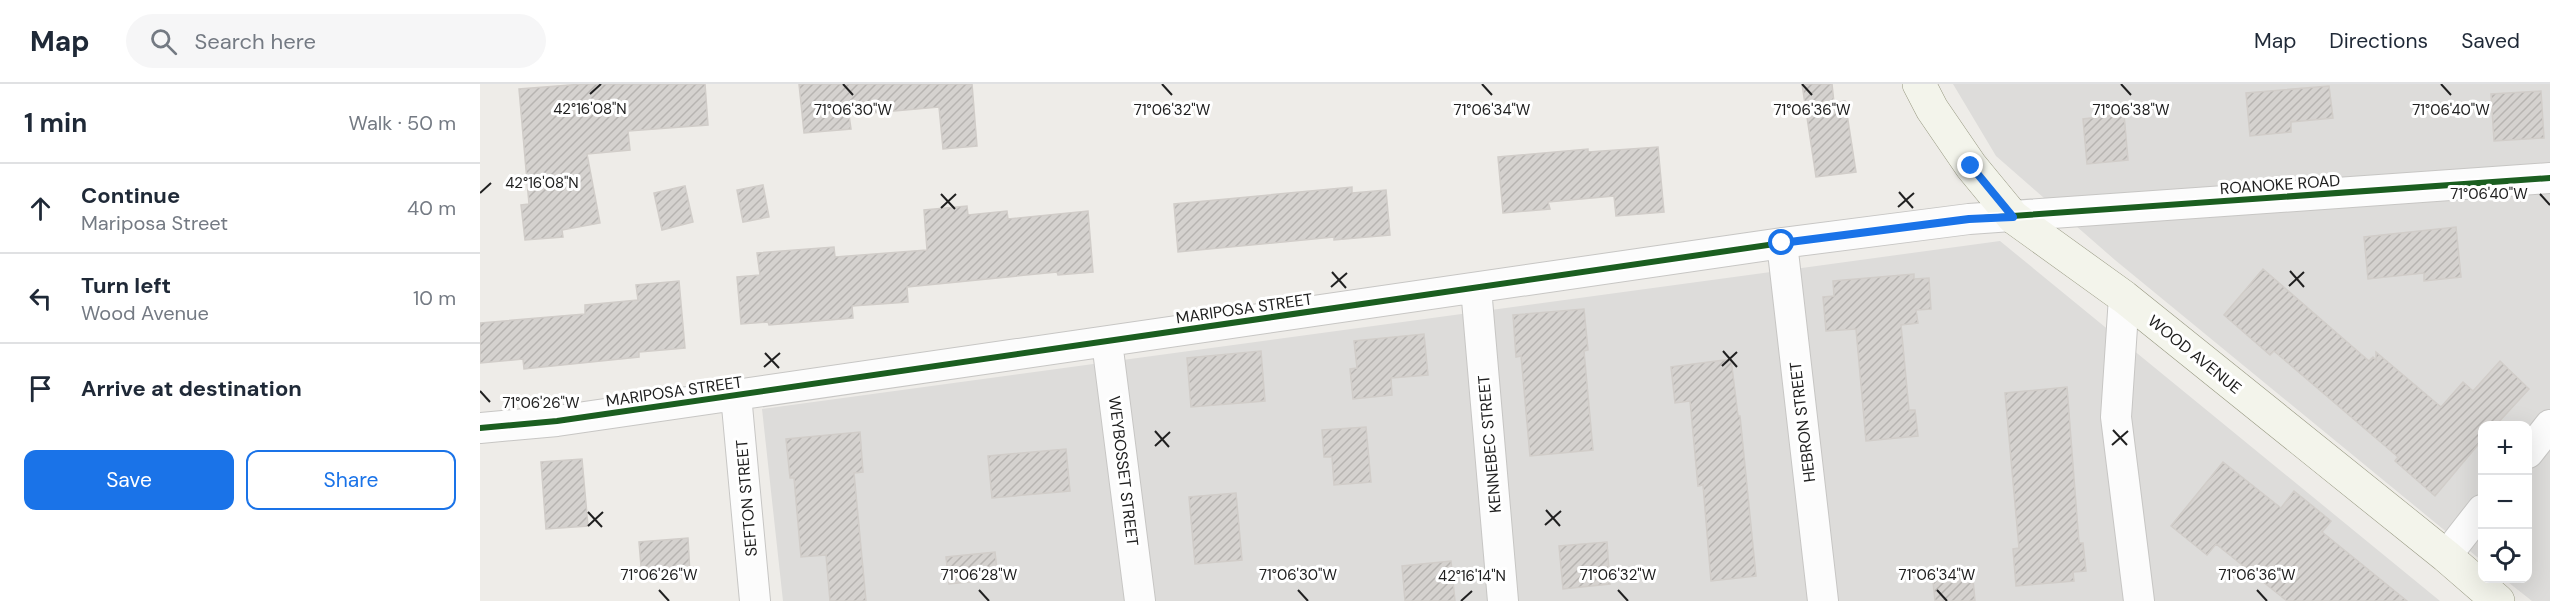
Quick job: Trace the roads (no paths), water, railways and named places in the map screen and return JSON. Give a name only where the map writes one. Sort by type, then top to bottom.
[{"type":"main road","name":"WOOD AVENUE","points":[[1919,84],[1932,109],[1965,156],[2013,217],[2124,297],[2446,556],[2498,601]]},
{"type":"street","name":"ROANOKE ROAD","points":[[2013,217],[2550,178]]},
{"type":"street","name":"MARIPOSA STREET","points":[[480,428],[557,422],[1782,243],[1969,219],[2013,217]]},
{"type":"street","name":"HEBRON STREET","points":[[1782,243],[1823,601]]},
{"type":"street","name":"KENNEBEC STREET","points":[[1476,288],[1503,601]]},
{"type":"street","points":[[2124,297],[2116,417],[2139,601]]},
{"type":"street","name":"WEYBOSSET STREET","points":[[1107,342],[1140,601]]},
{"type":"street","name":"SEFTON STREET","points":[[736,395],[755,601]]},
{"type":"street","points":[[2532,448],[2550,425]]},
{"type":"street","points":[[2446,556],[2478,515]]}]
